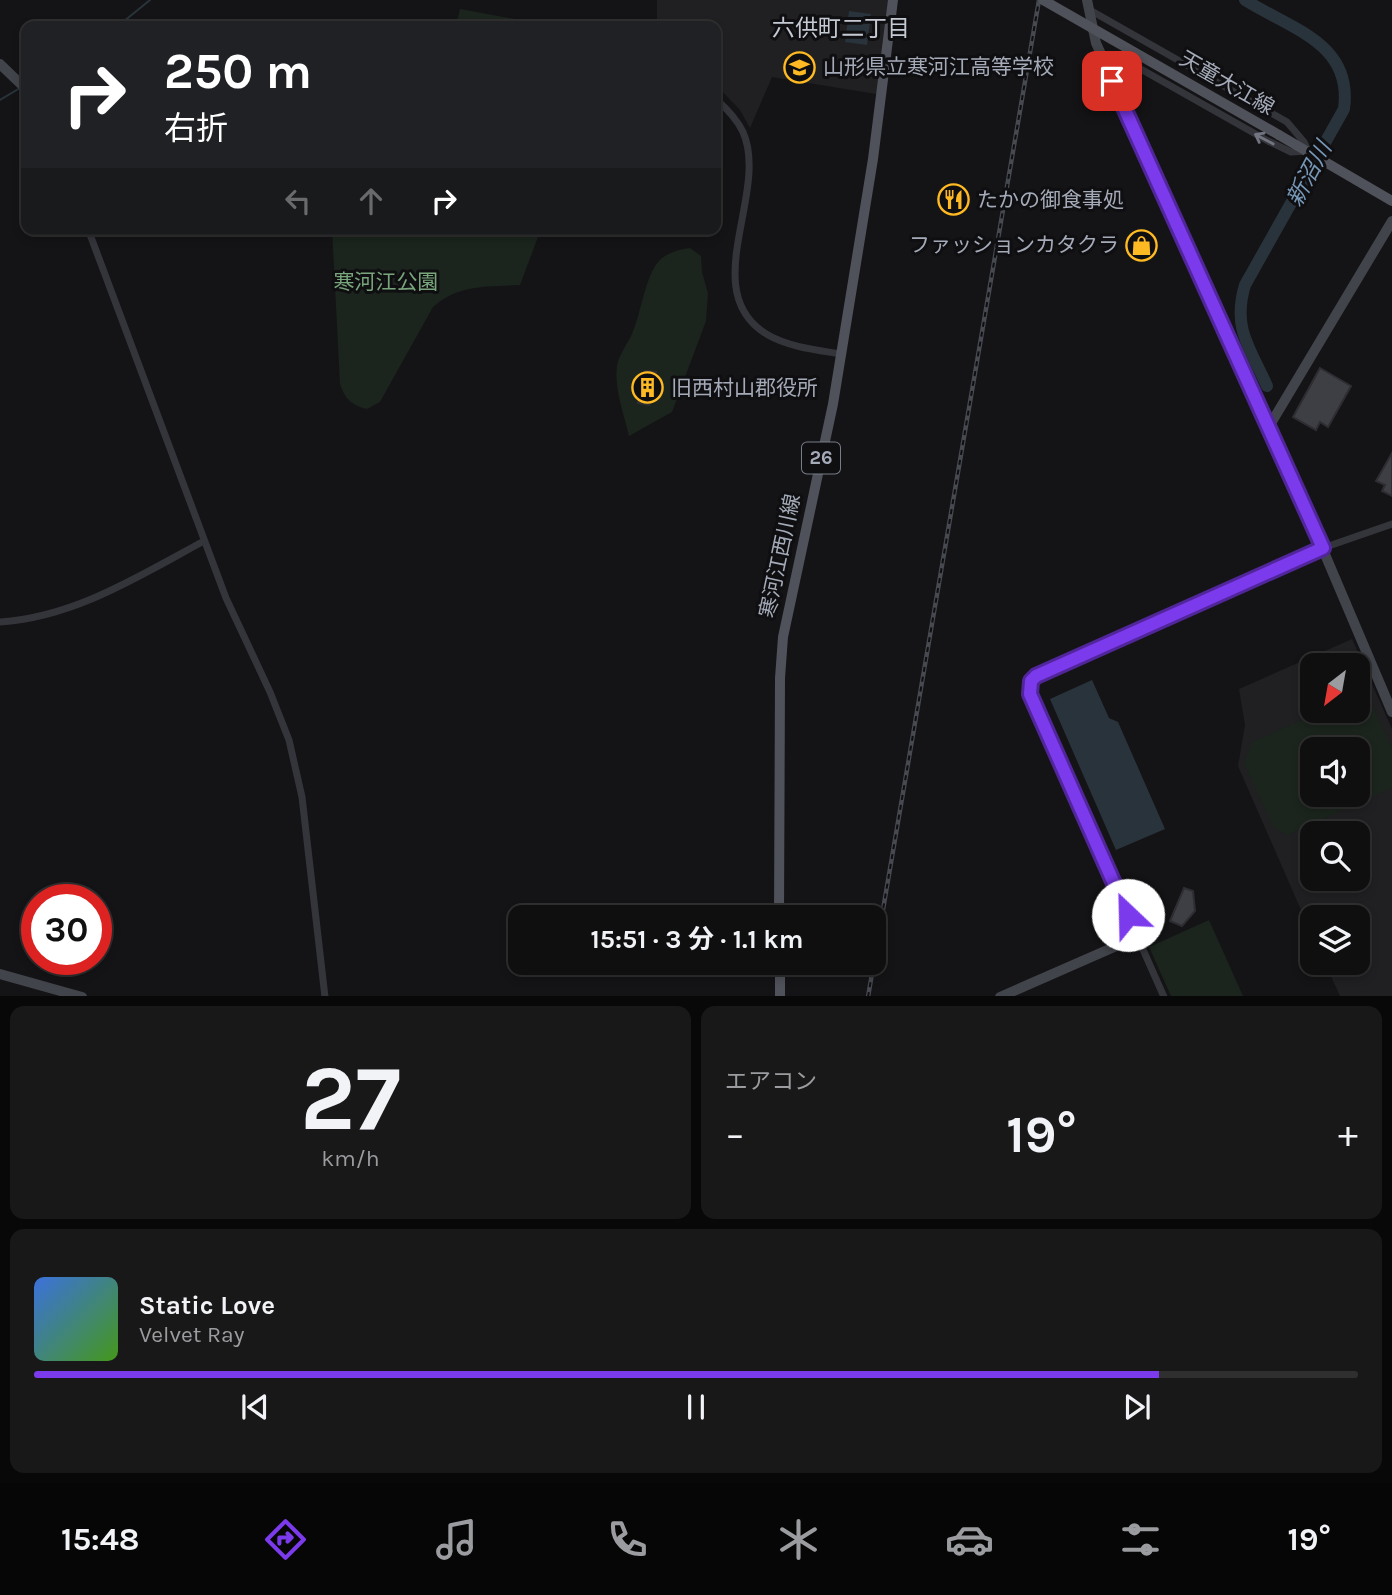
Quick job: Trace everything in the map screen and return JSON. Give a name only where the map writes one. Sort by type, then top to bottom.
[{"type":"main road","name":"寒河江西川線","points":[[779,905],[780,678],[783,637],[841,354],[873,159],[893,0]]},
{"type":"main road","name":"天童大江線","points":[[1043,0],[1392,201]]},
{"type":"main road","points":[[780,975],[780,996]]},
{"type":"street","points":[[1087,4],[1096,43],[1106,67],[1270,425],[1392,712]]},
{"type":"street","points":[[1087,4],[1287,122],[1315,155]]},
{"type":"street","points":[[1106,67],[1123,59],[1268,141],[1291,152],[1315,155]]},
{"type":"street","points":[[0,64],[21,83]]},
{"type":"street","points":[[721,105],[743,132],[748,153],[748,180],[735,271],[739,299],[759,328],[770,336],[796,345],[841,354]]},
{"type":"street","points":[[1270,425],[1392,221]]},
{"type":"street","points":[[90,235],[226,598],[282,720],[296,765],[325,996]]},
{"type":"street","points":[[1164,996],[1030,694],[1031,681],[1036,676],[1323,548],[1392,524]]},
{"type":"street","points":[[0,622],[35,618],[84,603],[204,541]]},
{"type":"street","points":[[1000,996],[1138,937]]},
{"type":"street","points":[[0,974],[82,996]]},
{"type":"shaded area","name":"山形県立寒河江高等学校","points":[[657,0],[893,0],[882,95],[772,77],[750,128],[740,110],[721,90],[721,21],[657,21]]},
{"type":"shaded area","points":[[849,11],[871,14],[867,45],[845,42]]},
{"type":"shaded area","points":[[1352,639],[1358,653],[1320,653]]},
{"type":"shaded area","points":[[1300,662],[1300,723],[1370,723],[1370,680],[1392,729],[1392,996],[1340,996],[1330,975],[1370,975],[1370,905],[1300,905],[1300,908],[1238,766],[1245,725],[1239,689]]},
{"type":"shaded area","points":[[1092,680],[1109,718],[1118,722],[1165,829],[1116,850],[1050,699]]},
{"type":"green space","points":[[461,9],[525,21],[457,21]]},
{"type":"green space","name":"寒河江公園","points":[[332,235],[539,235],[520,285],[463,290],[433,307],[380,402],[367,409],[357,406],[349,401],[340,384]]},
{"type":"green space","points":[[690,248],[701,256],[708,293],[706,321],[672,412],[629,436],[618,392],[618,362],[635,328],[655,266],[666,255]]},
{"type":"green space","points":[[1370,700],[1392,748],[1392,788],[1370,798],[1370,737],[1300,737],[1300,807],[1350,807],[1318,821],[1300,821],[1300,829],[1287,835],[1273,827],[1244,763],[1252,742],[1300,721],[1370,723]]},
{"type":"green space","points":[[1209,920],[1243,996],[1171,996],[1149,947]]},
{"type":"building","points":[[1320,368],[1351,386],[1328,427],[1320,422],[1316,430],[1293,417]]},
{"type":"building","name":"旧西村山郡役所","points":[[646,371],[656,372],[649,405],[638,403]]},
{"type":"building","points":[[1392,453],[1392,496],[1382,491],[1385,485],[1376,481]]},
{"type":"building","points":[[1184,888],[1193,891],[1195,911],[1182,926],[1170,921]]},
{"type":"waterway","points":[[124,21],[150,0]]},
{"type":"waterway","name":"新沼川","points":[[1245,0],[1299,30],[1329,53],[1339,68],[1344,87],[1344,109],[1245,285],[1242,326],[1249,349],[1267,386]]},
{"type":"waterway","points":[[0,100],[20,88]]},
{"type":"railway","points":[[868,996],[1039,0]]},
{"type":"place","name":"山形県立寒河江高等学校","points":[[800,67]]},
{"type":"place","name":"たかの御食事処","points":[[954,200]]},
{"type":"place","name":"ファッションカタクラ","points":[[1142,245]]},
{"type":"place","name":"旧西村山郡役所","points":[[648,388]]},
{"type":"district","name":"六供町二丁目","points":[[841,28]]},
{"type":"route","points":[[1112,81],[1270,425],[1323,548],[1036,676],[1031,681],[1030,694],[1128,915]]}]
